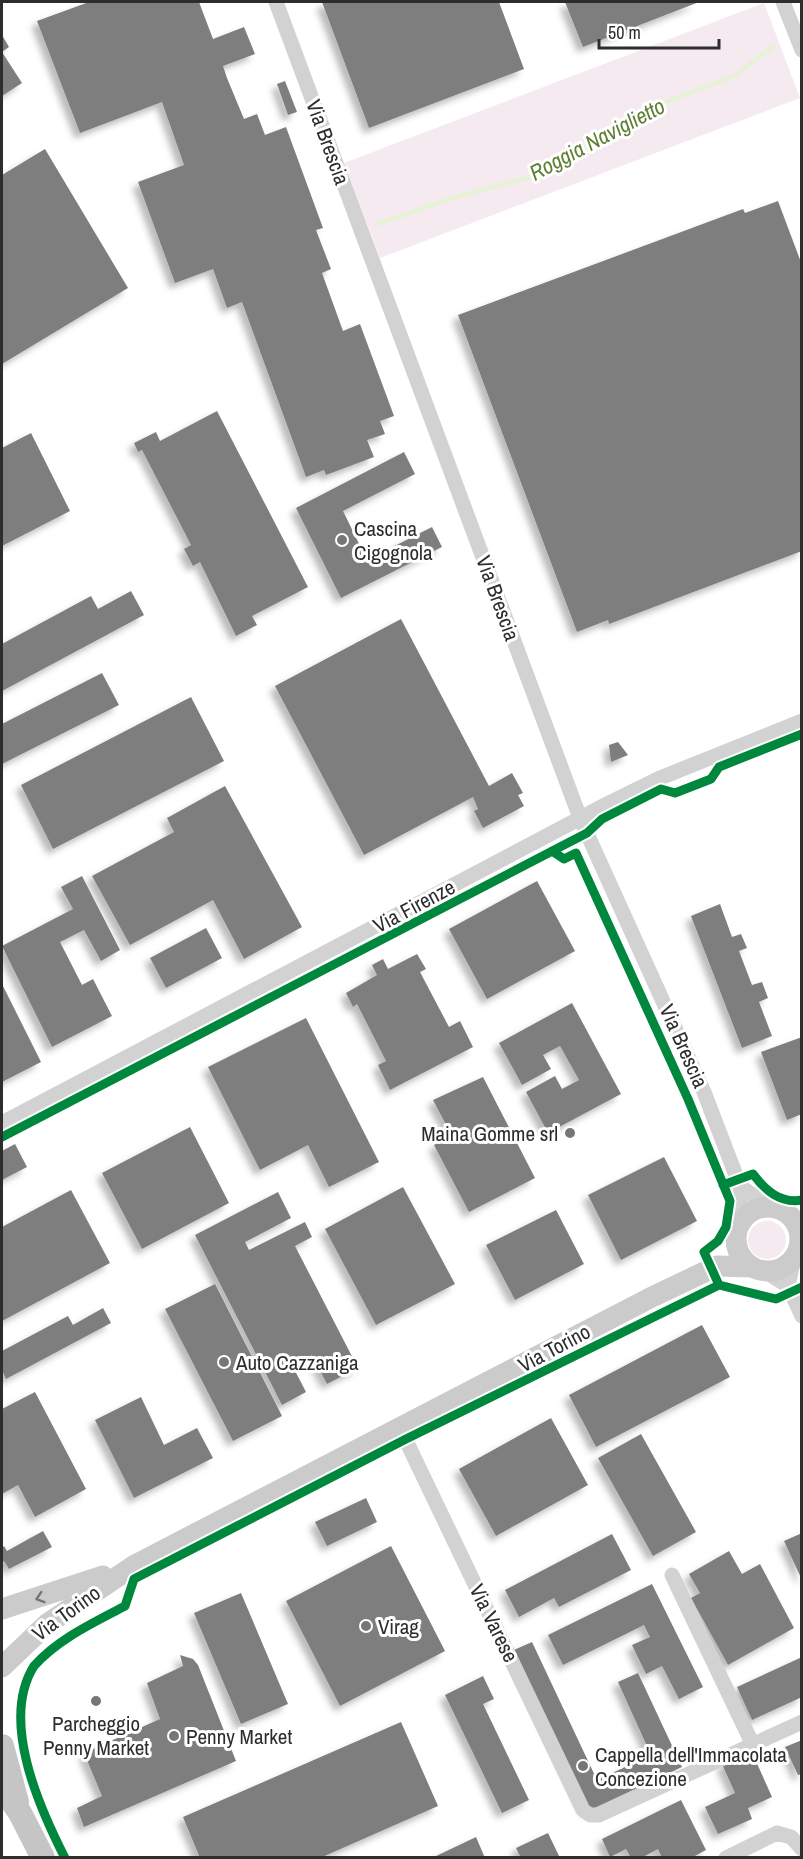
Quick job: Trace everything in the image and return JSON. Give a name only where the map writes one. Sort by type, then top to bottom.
[{"type":"main road","points":[[2,1746],[20,1813]]},
{"type":"main road","points":[[2,1786],[20,1813],[43,1857]]},
{"type":"street","name":"Via Brescia","points":[[276,2],[580,818],[704,1092],[740,1186],[737,1230]]},
{"type":"street","points":[[783,2],[801,50]]},
{"type":"street","name":"Via Firenze","points":[[2,1123],[580,818],[660,778],[801,721]]},
{"type":"street","points":[[740,1186],[786,1211],[797,1225],[799,1246],[788,1286]]},
{"type":"street","points":[[717,1266],[749,1212],[786,1211]]},
{"type":"street","points":[[737,1230],[738,1251],[757,1269],[788,1286],[801,1316]]},
{"type":"street","name":"Via Torino","points":[[2,1667],[47,1624],[135,1565],[717,1266],[778,1270],[799,1246]]},
{"type":"street","name":"Via Varese","points":[[400,1428],[583,1810],[590,1815],[599,1815],[752,1743]]},
{"type":"street","name":"Via Torino","points":[[2,1609],[48,1596],[135,1565]]},
{"type":"street","points":[[672,1575],[752,1743],[801,1722]]},
{"type":"street","points":[[726,1857],[777,1833],[791,1837],[801,1849]]},
{"type":"shaded area","points":[[764,3],[800,98],[380,258],[344,163]]},
{"type":"shaded area","points":[[767,1221],[780,1227],[786,1240],[780,1253],[767,1259],[754,1253],[748,1240],[754,1227]]},
{"type":"building","points":[[89,2],[199,2],[213,39],[244,27],[255,54],[223,66],[244,119],[257,114],[265,135],[286,127],[323,228],[316,230],[331,269],[322,273],[343,331],[360,324],[394,416],[380,421],[385,434],[367,440],[374,457],[326,475],[324,470],[306,477],[242,302],[227,308],[213,269],[175,283],[138,182],[184,165],[162,102],[80,133],[37,21]]},
{"type":"building","points":[[322,2],[499,2],[524,69],[369,128]]},
{"type":"building","points":[[565,2],[699,2],[583,47]]},
{"type":"building","points":[[2,35],[9,47],[2,52]]},
{"type":"building","points":[[2,52],[22,83],[2,96]]},
{"type":"building","points":[[285,81],[297,112],[288,115],[277,84]]},
{"type":"building","points":[[45,149],[128,288],[2,364],[2,175]]},
{"type":"building","points":[[778,201],[802,265],[802,551],[609,624],[608,620],[577,632],[458,315],[743,209],[745,213]]},
{"type":"building","points":[[217,411],[308,587],[252,616],[257,625],[236,636],[200,562],[193,566],[184,549],[191,545],[142,450],[138,452],[134,443],[156,432],[160,441]]},
{"type":"building","points":[[31,433],[70,511],[2,546],[2,448]]},
{"type":"building","points":[[404,452],[415,474],[343,511],[367,560],[432,527],[442,547],[341,598],[296,508]]},
{"type":"building","points":[[131,591],[144,615],[2,691],[2,644],[91,596],[98,609]]},
{"type":"building","points":[[401,619],[489,786],[512,773],[523,793],[518,795],[524,806],[483,828],[474,811],[478,809],[473,797],[364,855],[275,686]]},
{"type":"building","points":[[102,673],[119,705],[2,764],[2,724]]},
{"type":"building","points":[[191,697],[224,761],[53,849],[21,785]]},
{"type":"building","points":[[618,742],[628,755],[611,762],[609,745]]},
{"type":"building","points":[[225,786],[302,927],[244,959],[213,900],[130,945],[92,876],[174,832],[167,818]]},
{"type":"building","points":[[82,876],[120,950],[101,961],[84,930],[60,942],[82,985],[93,979],[112,1016],[52,1047],[2,946],[73,909],[61,887]]},
{"type":"building","points":[[537,881],[575,951],[487,999],[449,929]]},
{"type":"building","points":[[720,904],[732,937],[741,934],[747,948],[739,951],[752,985],[762,982],[768,998],[759,1002],[772,1036],[742,1048],[691,916]]},
{"type":"building","points":[[206,928],[222,958],[166,988],[150,958]]},
{"type":"building","points":[[417,954],[426,969],[420,972],[449,1027],[460,1021],[473,1047],[390,1090],[378,1065],[386,1061],[357,1004],[353,1007],[346,993],[377,975],[372,965],[383,959],[388,969]]},
{"type":"building","points":[[2,984],[41,1062],[2,1082]]},
{"type":"building","points":[[572,1003],[621,1094],[548,1133],[526,1092],[555,1076],[562,1089],[579,1080],[560,1046],[543,1055],[551,1069],[522,1085],[499,1043]]},
{"type":"building","points":[[306,1018],[379,1162],[329,1187],[308,1145],[260,1170],[208,1067]]},
{"type":"building","points":[[802,1037],[802,1114],[787,1120],[761,1052]]},
{"type":"building","points":[[483,1077],[535,1178],[469,1212],[434,1145],[452,1136],[433,1100]]},
{"type":"building","points":[[190,1127],[229,1203],[142,1249],[102,1173]]},
{"type":"building","points":[[15,1144],[27,1167],[2,1180],[2,1151]]},
{"type":"building","points":[[664,1157],[697,1221],[621,1260],[588,1195]]},
{"type":"building","points":[[403,1187],[455,1284],[376,1325],[325,1229]]},
{"type":"building","points":[[71,1190],[110,1263],[2,1321],[2,1227]]},
{"type":"building","points":[[278,1192],[291,1218],[245,1242],[249,1250],[305,1222],[312,1237],[295,1246],[358,1368],[327,1384],[312,1355],[292,1365],[306,1392],[282,1405],[195,1235]]},
{"type":"building","points":[[556,1210],[584,1264],[515,1300],[486,1245]]},
{"type":"building","name":"Auto Cazzaniga","points":[[215,1284],[282,1416],[233,1441],[165,1309]]},
{"type":"building","points":[[103,1308],[111,1323],[6,1379],[2,1370],[2,1351],[68,1316],[73,1325]]},
{"type":"building","points":[[702,1325],[730,1377],[596,1447],[569,1395]]},
{"type":"building","points":[[35,1392],[86,1489],[35,1517],[18,1485],[2,1494],[2,1409]]},
{"type":"building","points":[[141,1397],[164,1445],[197,1428],[213,1458],[134,1498],[95,1420]]},
{"type":"building","points":[[551,1418],[588,1485],[496,1536],[459,1469]]},
{"type":"building","points":[[641,1434],[696,1532],[653,1556],[598,1458]]},
{"type":"building","points":[[366,1498],[377,1522],[327,1546],[315,1522]]},
{"type":"building","points":[[43,1531],[52,1547],[9,1569],[4,1561],[2,1563],[4,1546],[7,1551]]},
{"type":"building","points":[[802,1533],[802,1580],[784,1541]]},
{"type":"building","points":[[612,1534],[631,1570],[559,1607],[554,1598],[519,1617],[505,1590]]},
{"type":"building","name":"Virag","points":[[391,1546],[445,1651],[340,1706],[286,1601]]},
{"type":"building","points":[[729,1551],[742,1574],[760,1564],[794,1628],[728,1665],[691,1598],[700,1593],[689,1574]]},
{"type":"building","points":[[652,1584],[703,1687],[679,1699],[662,1666],[646,1674],[632,1645],[650,1637],[644,1625],[563,1665],[548,1635]]},
{"type":"building","points":[[241,1593],[288,1704],[241,1724],[194,1613]]},
{"type":"building","points":[[532,1642],[597,1780],[651,1755],[618,1682],[638,1673],[682,1767],[588,1811],[514,1650]]},
{"type":"building","name":"Penny Market","points":[[180,1655],[193,1659],[198,1665],[236,1761],[84,1827],[77,1808],[102,1796],[84,1753],[160,1719],[147,1683],[183,1666]]},
{"type":"building","points":[[802,1657],[802,1697],[752,1720],[737,1687]]},
{"type":"building","points":[[483,1676],[494,1699],[483,1704],[529,1800],[502,1813],[445,1695]]},
{"type":"building","points":[[401,1722],[438,1806],[320,1858],[200,1858],[183,1817]]},
{"type":"building","points":[[802,1740],[802,1774],[798,1775],[785,1747]]},
{"type":"building","points":[[751,1750],[772,1797],[748,1808],[752,1819],[718,1834],[705,1807],[735,1793],[722,1764]]},
{"type":"building","points":[[681,1800],[706,1850],[691,1858],[662,1858],[658,1849],[641,1858],[631,1858],[626,1849],[610,1857],[602,1839]]},
{"type":"building","points":[[548,1833],[560,1858],[521,1858],[516,1848]]},
{"type":"building","points":[[476,1837],[485,1858],[432,1858]]},
{"type":"waterway","name":"Roggia Naviglietto","points":[[378,224],[452,198],[534,176],[587,148],[653,107],[734,76],[774,46]]},
{"type":"cycle path","points":[[2,1137],[587,833],[602,819],[661,789],[675,793],[711,779],[719,767],[802,734]]},
{"type":"cycle path","points":[[65,1858],[35,1789],[22,1737],[21,1712],[25,1688],[34,1666],[43,1656],[76,1632],[125,1606],[134,1579],[406,1439],[719,1285],[704,1252],[718,1241],[726,1227],[730,1201],[688,1099],[576,853],[564,859],[552,851]]},
{"type":"cycle path","points":[[723,1185],[753,1174],[780,1198],[802,1200]]},
{"type":"cycle path","points":[[719,1285],[776,1299],[802,1287]]},
{"type":"place","name":"Cascina Cigognola","points":[[342,540]]},
{"type":"place","name":"Maina Gomme srl","points":[[570,1133]]},
{"type":"place","name":"Auto Cazzaniga","points":[[224,1362]]},
{"type":"place","name":"Virag","points":[[366,1626]]},
{"type":"place","name":"Parcheggio Penny Market","points":[[96,1701]]},
{"type":"place","name":"Penny Market","points":[[174,1736]]},
{"type":"place","name":"Cappella dell'Immacolata Concezione","points":[[583,1766]]}]
